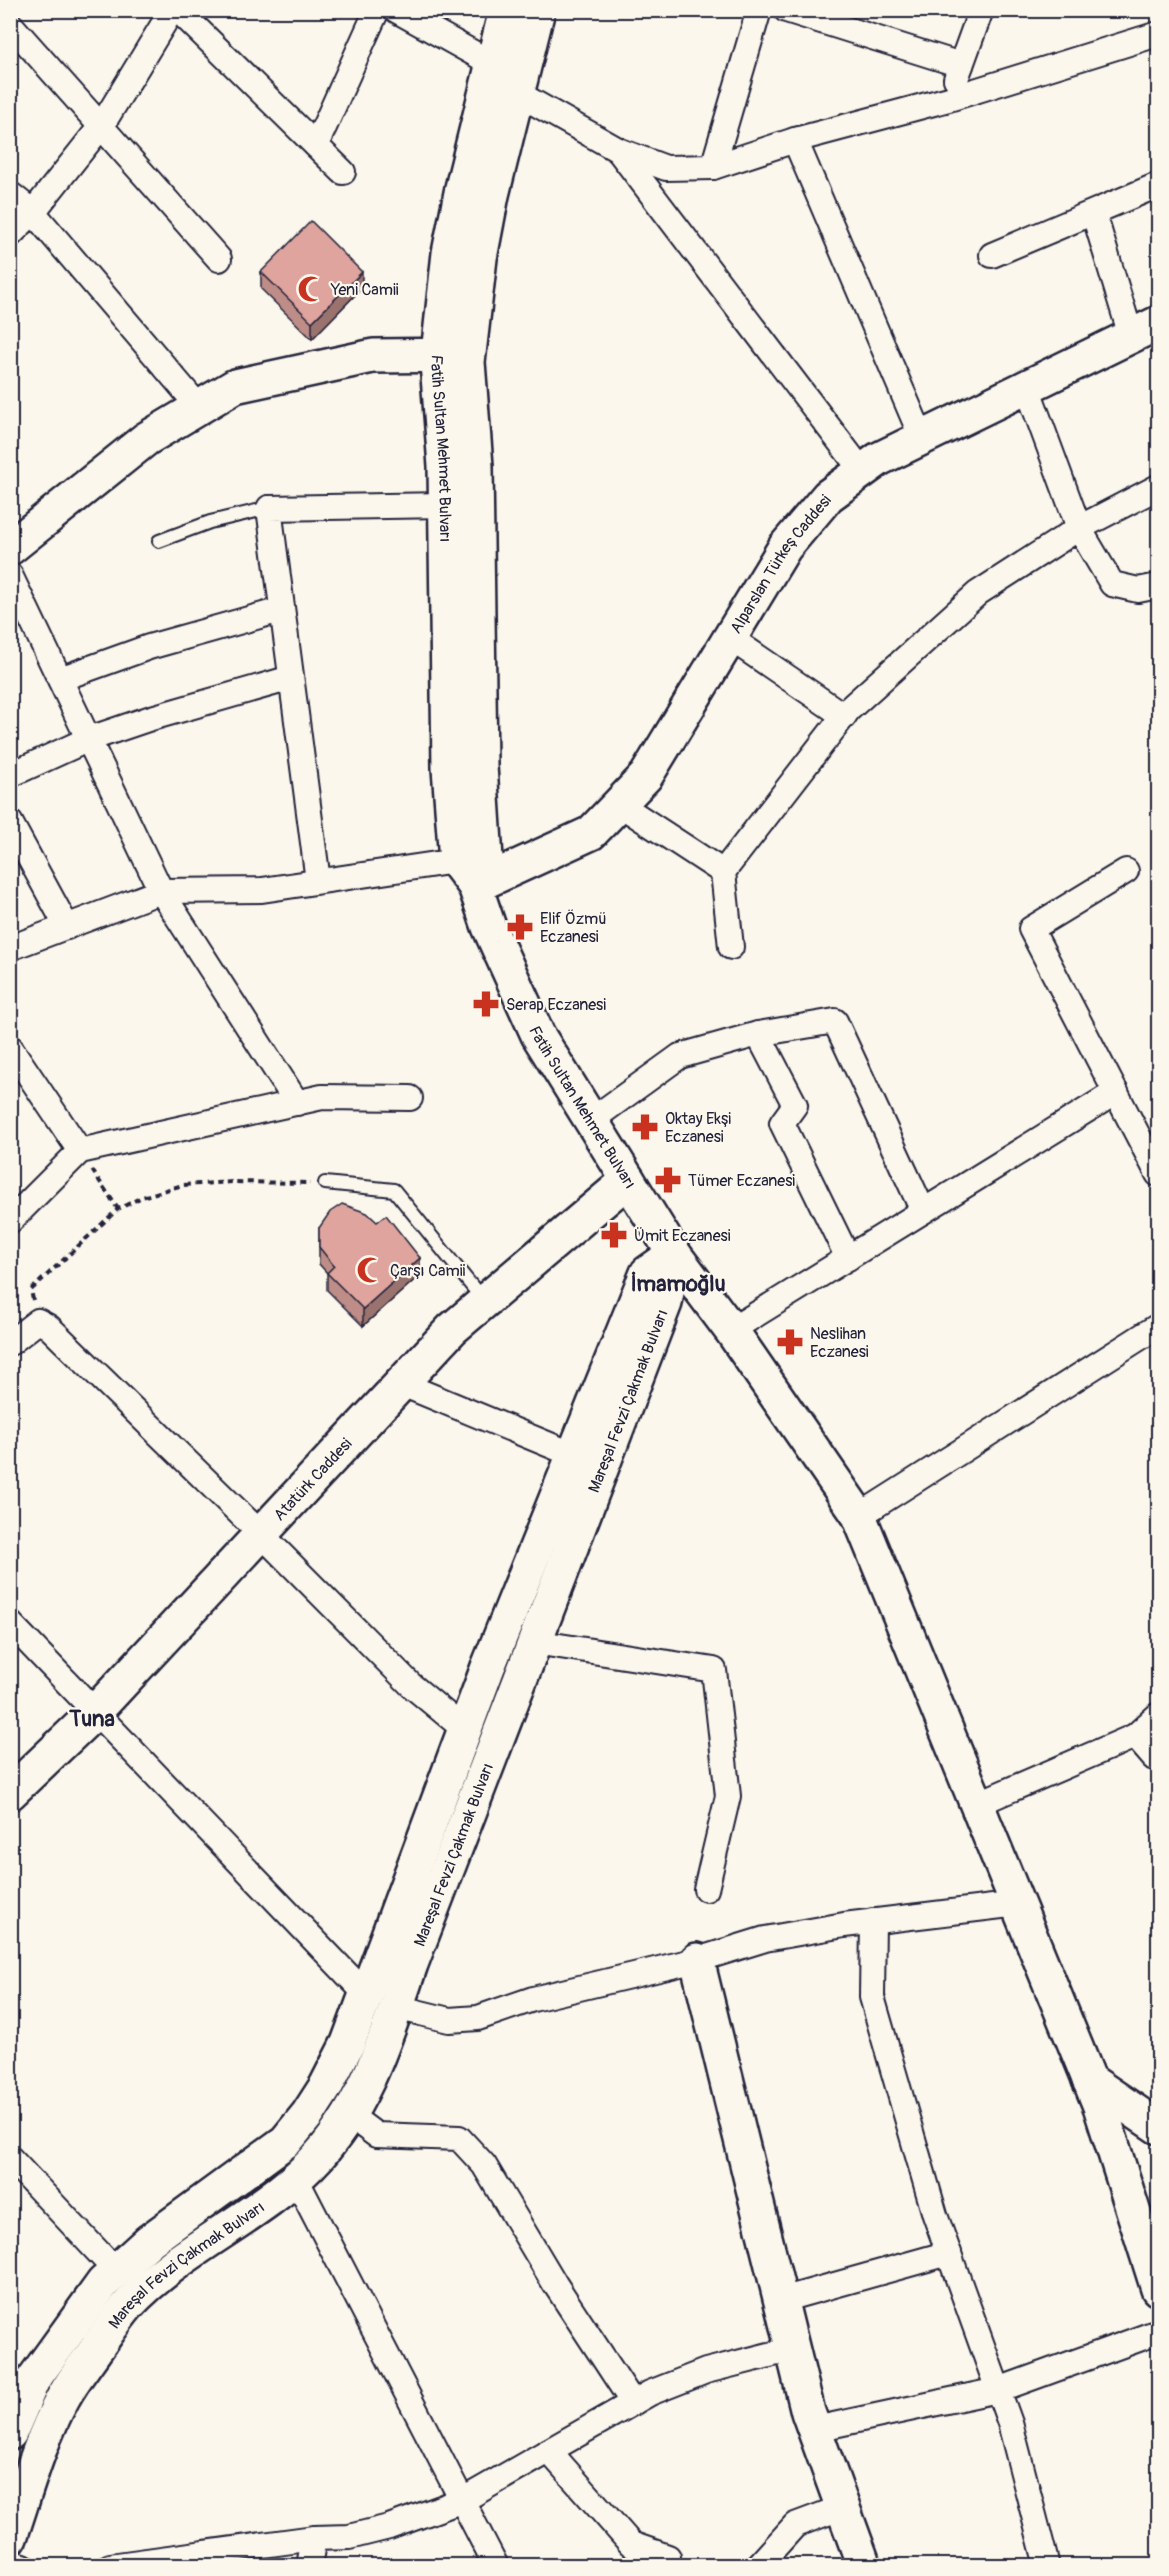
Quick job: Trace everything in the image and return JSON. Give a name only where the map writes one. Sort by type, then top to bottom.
[{"type":"main road","name":"Fatih Sultan Mehmet Bulvarı","points":[[506,10],[462,188],[449,253],[453,354],[446,505],[449,768],[456,861],[475,886],[489,927],[538,1035],[583,1111],[674,1254],[860,1516],[1100,2106],[1158,2289]]},
{"type":"main road","name":"Fatih Sultan Mehmet Bulvarı","points":[[475,886],[486,859],[480,766],[476,466],[453,354],[480,258],[492,195],[538,10]]},
{"type":"main road","name":"Alparslan Türkeş Caddesi","points":[[475,886],[591,833],[646,776],[785,547],[828,496],[879,459],[1145,329]]},
{"type":"main road","points":[[10,548],[146,439],[234,386],[373,356],[453,354]]},
{"type":"main road","name":"Atatürk Caddesi","points":[[10,1793],[94,1713],[452,1329],[628,1180]]},
{"type":"main road","name":"Mareşal Fevzi Çakmak Bulvarı","points":[[10,2433],[33,2380],[103,2283],[149,2241],[286,2141],[308,2114],[326,2086],[348,2043],[464,1729],[647,1273],[674,1254]]},
{"type":"main road","name":"Mareşal Fevzi Çakmak Bulvarı","points":[[10,2538],[34,2464],[63,2397],[128,2305],[171,2267],[311,2164],[336,2133],[379,2057],[534,1642],[665,1303],[674,1254]]},
{"type":"main road","points":[[697,1960],[814,2429],[864,2565]]},
{"type":"main road","points":[[1089,2080],[1158,2127]]},
{"type":"street","points":[[10,235],[33,212],[102,125],[172,10]]},
{"type":"street","points":[[178,10],[343,172]]},
{"type":"street","points":[[316,145],[377,10]]},
{"type":"street","points":[[396,10],[493,64]]},
{"type":"street","points":[[714,167],[759,10]]},
{"type":"street","points":[[786,10],[961,65]]},
{"type":"street","points":[[949,99],[981,10]]},
{"type":"street","points":[[10,24],[219,259]]},
{"type":"street","points":[[517,93],[618,150],[666,168],[714,167],[795,140],[949,99],[1158,34]]},
{"type":"street","points":[[795,140],[922,438]]},
{"type":"street","points":[[618,150],[862,471]]},
{"type":"street","points":[[992,255],[1095,214],[1158,185]]},
{"type":"street","points":[[10,194],[33,212],[199,407]]},
{"type":"street","points":[[1095,214],[1145,329]]},
{"type":"street","points":[[1027,387],[1079,528],[1112,584],[1138,590],[1158,586]]},
{"type":"street","points":[[731,947],[723,872],[844,716],[978,593],[1079,528],[1158,487]]},
{"type":"street","points":[[318,881],[269,508],[446,505]]},
{"type":"street","points":[[10,575],[161,891],[297,1103]]},
{"type":"street","points":[[60,679],[149,647],[281,610]]},
{"type":"street","points":[[730,638],[844,716]]},
{"type":"street","points":[[10,775],[89,739],[148,719],[291,678]]},
{"type":"street","points":[[619,804],[723,872]]},
{"type":"street","points":[[10,822],[67,927]]},
{"type":"street","points":[[10,948],[161,891],[262,890],[456,861]]},
{"type":"street","points":[[1126,871],[1031,929],[1158,1174]]},
{"type":"street","points":[[583,1111],[680,1056],[758,1034],[835,1021],[923,1211]]},
{"type":"street","points":[[758,1034],[795,1105],[782,1123],[848,1258]]},
{"type":"street","points":[[10,1047],[80,1151]]},
{"type":"street","points":[[730,1330],[1116,1092]]},
{"type":"street","points":[[10,1221],[80,1151],[322,1097],[410,1098]]},
{"type":"street","points":[[10,1343],[38,1321],[48,1328],[261,1534],[411,1685],[464,1729]]},
{"type":"street","points":[[860,1516],[1158,1326]]},
{"type":"street","points":[[402,1384],[574,1455]]},
{"type":"street","points":[[10,1623],[366,1994]]},
{"type":"street","points":[[534,1642],[714,1670],[728,1796],[706,1889]]},
{"type":"street","points":[[977,1804],[1135,1736],[1158,1715]]},
{"type":"street","points":[[1135,1736],[1154,1758],[1158,1759]]},
{"type":"street","points":[[396,2007],[449,2020],[478,2018],[533,2000],[697,1960],[765,1939],[873,1921],[1018,1904]]},
{"type":"street","points":[[873,1921],[872,1997],[935,2215],[1010,2423],[1047,2565]]},
{"type":"street","points":[[348,2114],[376,2135],[459,2138],[484,2165],[555,2284],[633,2403]]},
{"type":"street","points":[[10,2158],[116,2271]]},
{"type":"street","points":[[295,2177],[496,2565]]},
{"type":"street","points":[[781,2300],[949,2253]]},
{"type":"street","points":[[814,2429],[998,2391],[1158,2332]]},
{"type":"street","points":[[110,2565],[314,2538],[349,2536],[389,2527],[463,2500],[650,2393],[706,2371],[793,2349]]},
{"type":"street","points":[[10,2433],[43,2442]]},
{"type":"street","points":[[549,2451],[631,2544],[668,2558]]},
{"type":"street","points":[[758,2565],[795,2525],[843,2507]]},
{"type":"street","points":[[309,2565],[314,2538]]},
{"type":"street","points":[[10,2562],[23,2565]]},
{"type":"lane","points":[[159,541],[210,522],[269,508]]},
{"type":"lane","points":[[325,1183],[394,1190],[485,1301]]},
{"type":"path","points":[[80,1151],[118,1209]]},
{"type":"path","points":[[38,1321],[31,1290],[118,1209],[142,1197],[183,1185],[232,1182],[325,1183]]},
{"type":"building","name":"Yeni Camii","points":[[311,221],[362,272],[312,322],[261,272]]},
{"type":"building","name":"Çarşı Camii","points":[[342,1204],[367,1213],[377,1222],[386,1215],[420,1258],[363,1309],[327,1273],[334,1266],[319,1247],[319,1228],[330,1212]]},
{"type":"place","name":"Yeni Camii","points":[[311,289]]},
{"type":"place","name":"Elif Özmü Eczanesi","points":[[520,927]]},
{"type":"place","name":"Serap Eczanesi","points":[[486,1004]]},
{"type":"place","name":"Oktay Ekşi Eczanesi","points":[[645,1127]]},
{"type":"place","name":"Tümer Eczanesi","points":[[668,1180]]},
{"type":"place","name":"Ümit Eczanesi","points":[[614,1235]]},
{"type":"place","name":"Çarşı Camii","points":[[370,1270]]},
{"type":"place","name":"Neslihan Eczanesi","points":[[790,1342]]},
{"type":"district","name":"İmamoğlu","points":[[678,1283]]},
{"type":"district","name":"Tuna","points":[[92,1718]]}]
